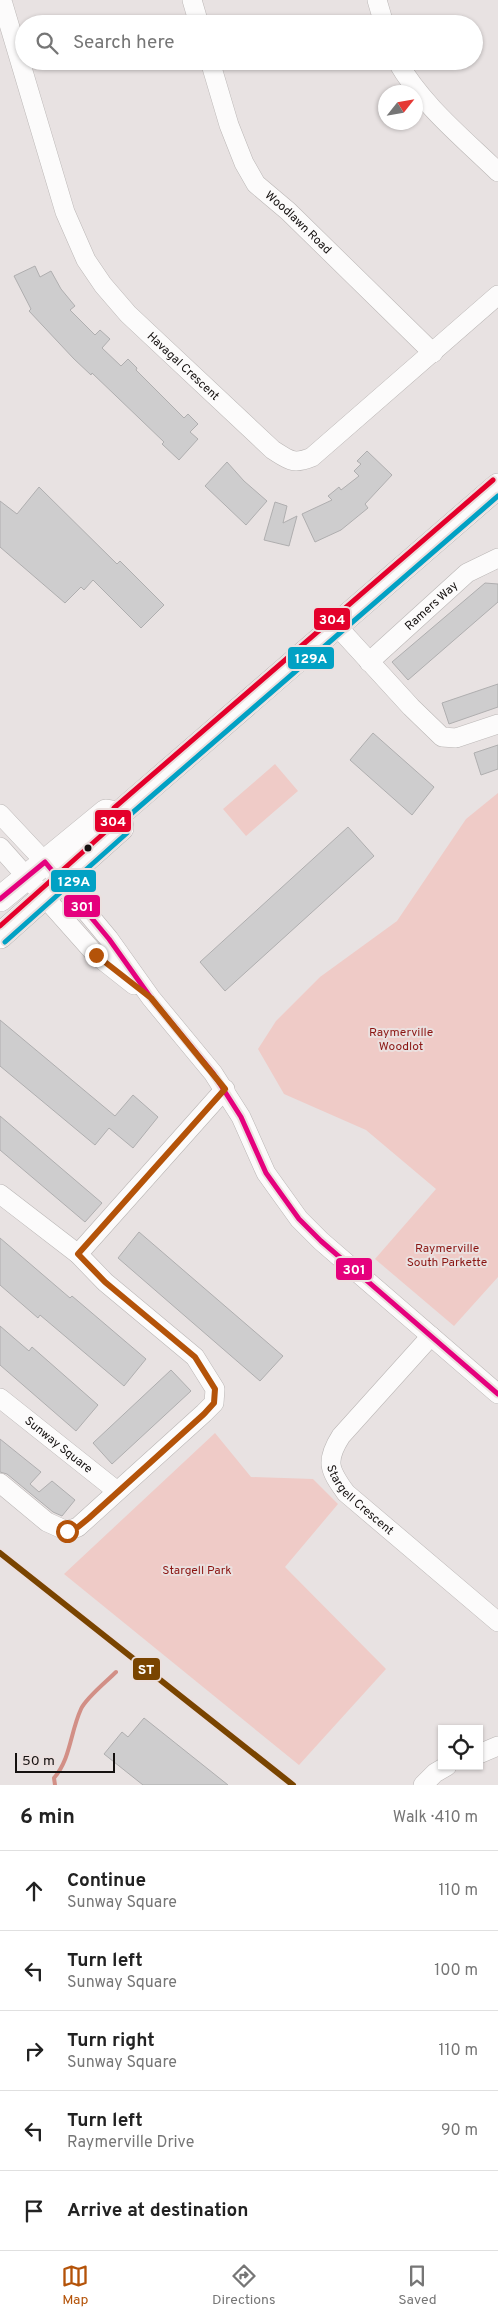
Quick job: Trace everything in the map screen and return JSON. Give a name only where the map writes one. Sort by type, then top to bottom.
[{"type":"main road","points":[[0,899],[106,812],[119,814],[498,486]]},
{"type":"main road","points":[[0,936],[54,890],[121,828],[119,814]]},
{"type":"street","points":[[192,0],[196,15]]},
{"type":"street","points":[[378,0],[382,15]]},
{"type":"street","name":"Havagal Crescent","points":[[6,3],[15,35]]},
{"type":"street","name":"Havagal Crescent","points":[[25,70],[65,212],[86,260],[102,285],[128,314],[273,450],[288,460],[298,463],[312,458],[498,295]]},
{"type":"street","name":"Woodlawn Road","points":[[213,70],[232,133],[244,163],[256,184],[288,211],[434,353]]},
{"type":"street","points":[[402,70],[424,101],[498,172]]},
{"type":"street","name":"Ramers Way","points":[[369,662],[467,573],[498,558]]},
{"type":"street","points":[[336,625],[442,737],[456,738],[498,724]]},
{"type":"street","points":[[0,814],[36,869],[54,890],[96,955],[151,998],[225,1089],[241,1117],[266,1173],[299,1219],[321,1241],[498,1394]]},
{"type":"street","points":[[0,847],[36,869]]},
{"type":"street","points":[[78,1254],[225,1089]]},
{"type":"street","points":[[0,1194],[78,1254],[105,1282],[195,1357],[215,1389],[214,1403],[78,1527],[67,1531],[47,1522],[0,1482]]},
{"type":"street","name":"Stargell Crescent","points":[[431,1336],[341,1436],[331,1451],[329,1464],[346,1493],[498,1622]]},
{"type":"street","name":"Sunway Square","points":[[0,1398],[117,1491]]},
{"type":"street","points":[[483,1752],[498,1746]]},
{"type":"street","points":[[423,1785],[440,1770]]},
{"type":"green space","points":[[275,764],[298,791],[246,836],[223,809]]},
{"type":"green space","name":"Raymerville Woodlot","points":[[498,793],[498,1277],[454,1326],[375,1259],[436,1189],[366,1130],[284,1094],[258,1049],[276,1021],[320,977],[397,921],[466,819]]},
{"type":"green space","name":"Stargell Park","points":[[215,1433],[251,1477],[313,1479],[338,1504],[285,1567],[386,1669],[299,1765],[64,1574]]},
{"type":"building","points":[[35,266],[40,277],[51,271],[61,289],[75,306],[70,310],[95,335],[100,330],[110,339],[102,348],[121,366],[128,359],[137,368],[136,370],[184,418],[188,414],[198,424],[190,432],[198,439],[179,460],[162,444],[164,442],[92,373],[91,375],[74,359],[29,311],[31,309],[14,276]]},
{"type":"building","points":[[367,451],[392,475],[365,504],[368,508],[341,530],[315,542],[302,514],[332,500],[328,496],[339,487],[341,490],[359,476],[354,471],[361,464],[357,461]]},
{"type":"building","points":[[227,462],[244,481],[267,501],[246,525],[205,486]]},
{"type":"building","points":[[39,487],[117,564],[120,561],[164,605],[141,628],[93,580],[84,590],[81,587],[65,603],[0,547],[0,501],[17,514]]},
{"type":"building","points":[[275,502],[287,506],[283,523],[297,516],[289,546],[264,540]]},
{"type":"building","points":[[485,583],[498,584],[498,602],[408,680],[392,662]]},
{"type":"building","points":[[498,684],[498,707],[449,724],[442,703]]},
{"type":"building","points":[[373,733],[434,787],[412,815],[350,760]]},
{"type":"building","points":[[498,745],[498,769],[481,775],[474,753]]},
{"type":"building","points":[[348,827],[374,856],[225,991],[200,962]]},
{"type":"building","points":[[0,1020],[115,1116],[133,1095],[158,1117],[133,1148],[109,1128],[95,1145],[0,1066]]},
{"type":"building","points":[[0,1116],[102,1203],[85,1222],[0,1150]]},
{"type":"building","points":[[139,1232],[283,1356],[260,1381],[118,1258]]},
{"type":"building","points":[[0,1238],[70,1298],[72,1296],[146,1359],[124,1386],[40,1315],[38,1318],[0,1285]]},
{"type":"building","points":[[0,1326],[29,1351],[32,1347],[98,1405],[76,1431],[0,1365]]},
{"type":"building","points":[[171,1370],[191,1391],[112,1464],[93,1443]]},
{"type":"building","points":[[0,1439],[41,1472],[30,1484],[39,1492],[52,1481],[75,1500],[62,1516],[53,1512],[7,1474],[0,1472]]},
{"type":"building","points":[[144,1718],[228,1785],[143,1785],[104,1754],[122,1732],[128,1737]]},
{"type":"waterway","points":[[55,1785],[54,1778],[64,1762],[81,1709],[92,1695],[116,1672]]},
{"type":"transit line","name":"304","points":[[114,808],[493,480]]},
{"type":"transit line","name":"129A","points":[[124,820],[498,496]]},
{"type":"transit line","name":"129A","points":[[5,942],[127,833],[126,813]]},
{"type":"transit line","name":"304","points":[[0,926],[113,825],[112,815]]},
{"type":"transit line","name":"301","points":[[0,899],[45,862],[109,939],[151,998],[213,1073],[241,1117],[266,1173],[299,1219],[321,1241],[498,1394]]},
{"type":"transit line","name":"ST","points":[[0,1553],[293,1785]]},
{"type":"route","points":[[67,1531],[78,1527],[89,1518],[204,1414],[214,1403],[215,1389],[195,1357],[105,1282],[78,1254],[225,1089],[197,1052],[151,998],[96,955]]},
{"type":"park label","name":"Raymerville South Parkette","points":[[447,1255]]}]
